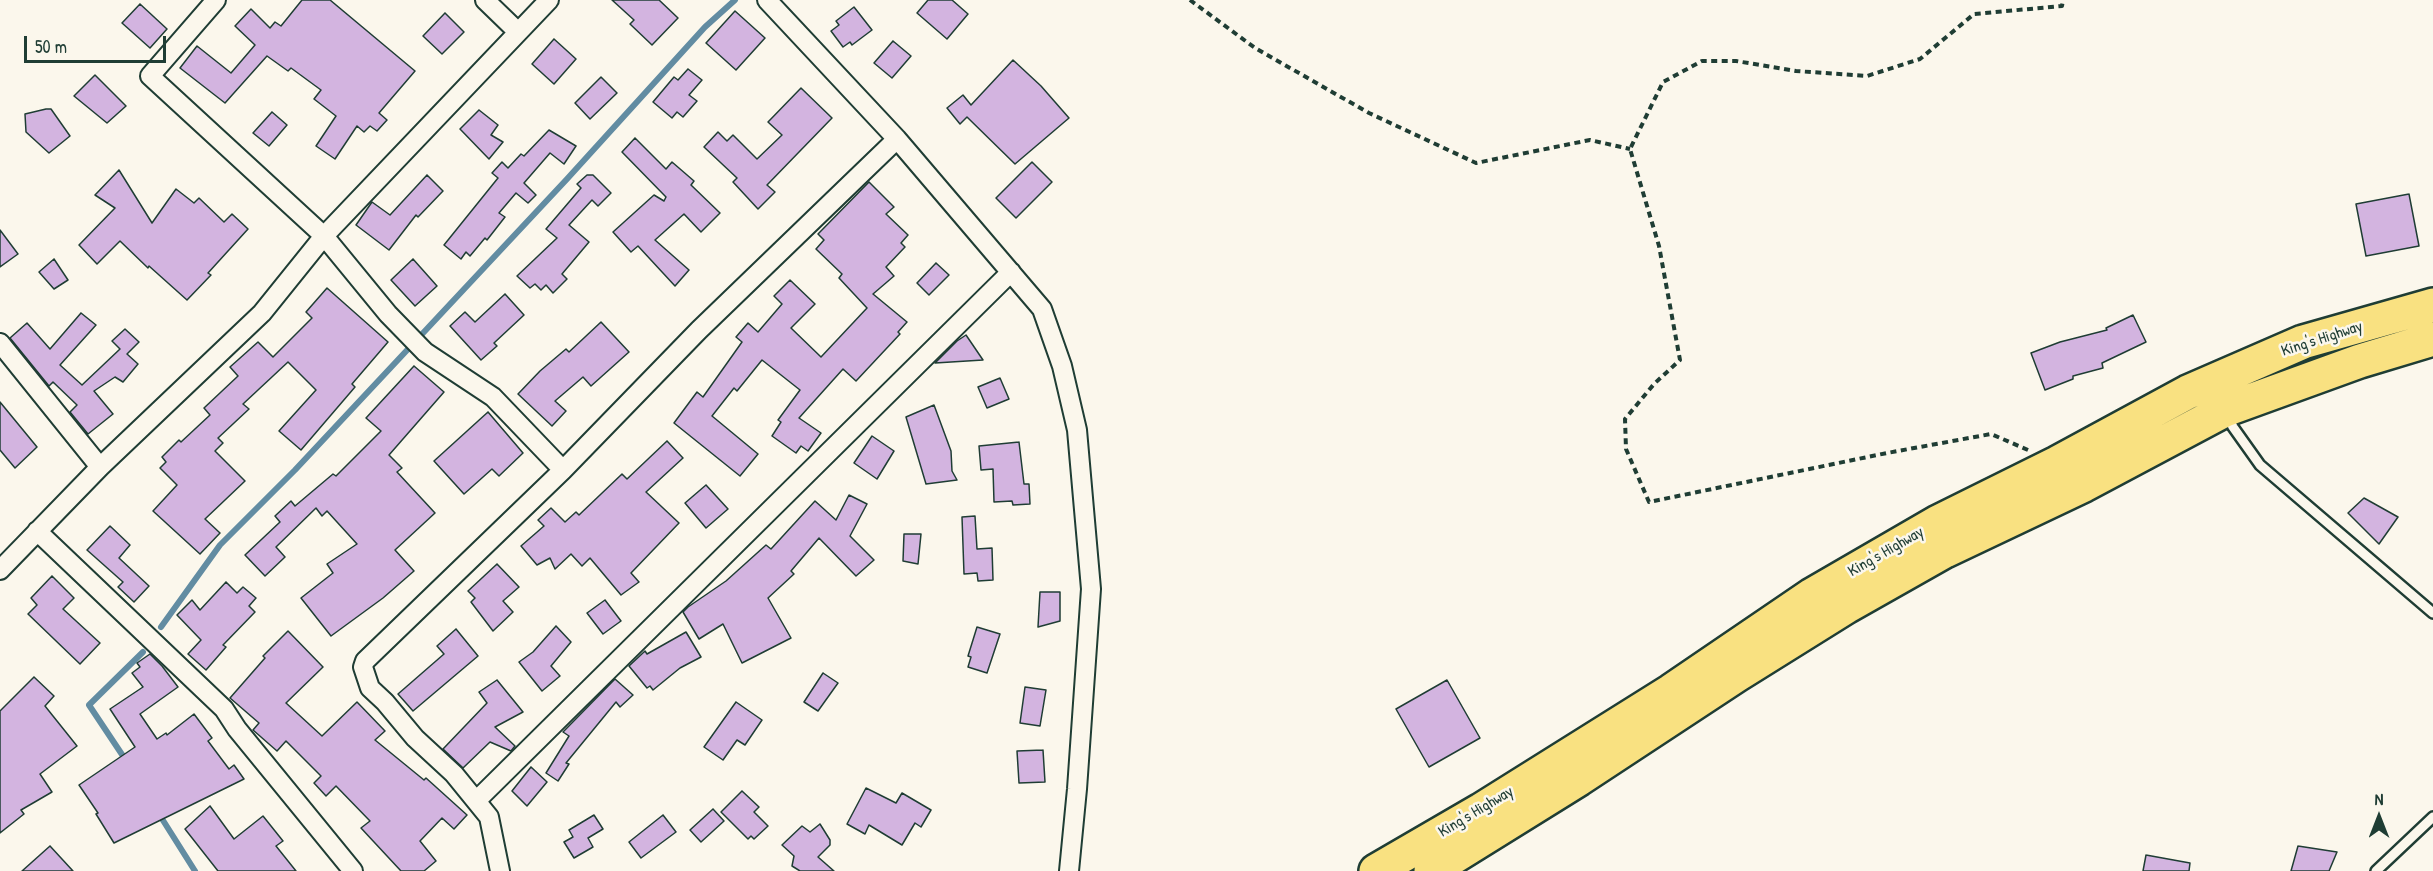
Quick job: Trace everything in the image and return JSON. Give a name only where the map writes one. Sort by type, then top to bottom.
[{"type":"highway","name":"King's Highway","points":[[1376,871],[1481,810],[1671,691],[1812,595],[1938,522],[2057,463],[2188,392],[2303,342],[2433,305]]},
{"type":"highway","name":"King's Highway","points":[[1431,871],[1579,779],[1737,675],[1846,607],[1945,551],[2084,485],[2224,410],[2360,361],[2433,339]]},
{"type":"street","points":[[216,0],[150,76],[324,236],[388,314],[425,352],[493,397],[563,470]]},
{"type":"street","points":[[485,0],[518,32]]},
{"type":"street","points":[[0,570],[100,467],[262,314],[324,236],[549,0]]},
{"type":"street","points":[[767,0],[897,139],[1042,309],[1062,366],[1077,430],[1091,589],[1069,871]]},
{"type":"street","points":[[500,871],[489,818],[454,774],[415,738],[370,688],[363,668],[371,654],[563,470],[699,330],[897,139]]},
{"type":"street","points":[[476,801],[1011,272]]},
{"type":"street","points":[[0,343],[100,467]]},
{"type":"street","points":[[37,531],[224,709],[237,729],[352,871]]},
{"type":"lane","points":[[2224,410],[2260,465],[2433,613]]},
{"type":"lane","points":[[2376,871],[2433,817]]},
{"type":"path","points":[[1190,0],[1255,48],[1276,60],[1369,113],[1476,163],[1590,140],[1630,149]]},
{"type":"path","points":[[2057,463],[1991,434],[1649,502],[1626,449],[1625,419],[1654,384],[1680,360],[1659,246],[1630,149],[1663,82],[1702,62],[1736,62],[1796,71],[1868,76],[1920,59],[1974,14],[2062,6],[2063,0]]},
{"type":"building","points":[[302,0],[330,0],[415,71],[379,113],[387,120],[377,131],[370,126],[364,132],[357,126],[335,159],[316,146],[336,116],[314,99],[321,90],[291,68],[288,71],[267,56],[225,103],[180,68],[197,46],[231,73],[255,45],[235,26],[251,9],[270,28],[275,22],[281,26]]},
{"type":"building","points":[[612,0],[659,0],[678,18],[652,45],[630,24],[634,20]]},
{"type":"building","points":[[928,0],[952,0],[968,14],[947,39],[917,13]]},
{"type":"building","points":[[140,4],[167,29],[150,48],[122,23]]},
{"type":"building","points":[[854,7],[872,30],[852,45],[850,42],[843,47],[831,31],[839,25],[836,21]]},
{"type":"building","points":[[735,11],[765,38],[736,70],[706,43]]},
{"type":"building","points":[[445,13],[464,32],[442,54],[423,36]]},
{"type":"building","points":[[554,39],[576,59],[554,84],[532,64]]},
{"type":"building","points":[[893,41],[911,56],[892,78],[874,63]]},
{"type":"building","points":[[1013,60],[1041,86],[1069,118],[1015,164],[967,117],[960,124],[947,108],[963,95],[971,105]]},
{"type":"building","points":[[688,69],[702,80],[689,95],[697,101],[683,117],[677,112],[672,118],[653,102],[674,77],[678,80]]},
{"type":"building","points":[[95,75],[126,106],[107,123],[74,96]]},
{"type":"building","points":[[601,77],[617,93],[590,119],[575,103]]},
{"type":"building","points":[[801,88],[832,118],[767,185],[775,192],[758,209],[733,182],[737,178],[704,147],[718,132],[727,141],[733,135],[757,159],[782,135],[768,122]]},
{"type":"building","points":[[51,109],[70,136],[49,153],[26,132],[25,114]]},
{"type":"building","points":[[479,110],[498,125],[491,135],[503,142],[489,159],[460,129]]},
{"type":"building","points":[[272,112],[287,125],[269,146],[253,133]]},
{"type":"building","points":[[549,130],[576,146],[564,164],[550,153],[524,183],[536,195],[528,203],[516,193],[499,213],[505,217],[487,240],[485,238],[470,256],[466,252],[461,259],[444,245],[498,178],[492,173],[502,162],[508,168],[521,154],[524,156]]},
{"type":"building","points":[[635,138],[666,169],[672,162],[694,181],[691,185],[720,213],[701,232],[684,214],[655,240],[689,270],[675,286],[638,246],[631,252],[613,232],[654,195],[664,201],[666,197],[622,152]]},
{"type":"building","points":[[1032,162],[1052,182],[1016,218],[996,198]]},
{"type":"building","points":[[119,170],[152,223],[176,189],[194,203],[199,198],[224,222],[232,214],[248,229],[208,273],[211,275],[187,300],[120,241],[97,264],[79,245],[115,208],[95,195]]},
{"type":"building","points":[[427,175],[443,191],[418,217],[416,215],[389,250],[356,225],[372,202],[390,215]]},
{"type":"building","points":[[587,175],[593,175],[611,193],[598,206],[592,200],[569,225],[589,242],[562,274],[567,279],[553,293],[546,285],[541,290],[535,284],[530,288],[517,276],[557,238],[546,229],[581,188],[577,184]]},
{"type":"building","points":[[869,182],[894,207],[886,214],[908,235],[901,243],[905,247],[886,267],[894,276],[873,294],[907,322],[898,332],[900,334],[856,381],[843,369],[799,418],[821,433],[808,451],[801,446],[796,453],[772,436],[781,422],[778,420],[800,390],[762,360],[737,391],[734,388],[712,416],[758,454],[740,476],[674,423],[697,392],[703,397],[742,342],[736,337],[748,323],[758,332],[782,304],[774,296],[790,280],[815,304],[791,328],[821,357],[867,308],[839,278],[842,274],[816,249],[824,240],[818,234]]},
{"type":"building","points":[[2409,194],[2419,246],[2366,256],[2356,204]]},
{"type":"building","points":[[0,230],[18,254],[0,267]]},
{"type":"building","points":[[54,259],[68,280],[54,289],[39,272]]},
{"type":"building","points":[[413,259],[437,286],[415,306],[391,280]]},
{"type":"building","points":[[936,263],[949,275],[929,295],[917,283]]},
{"type":"building","points":[[327,288],[388,342],[352,384],[355,387],[301,450],[279,431],[316,390],[288,362],[243,404],[249,409],[218,438],[223,443],[215,451],[245,481],[205,519],[220,533],[200,554],[153,511],[177,485],[160,468],[166,462],[162,457],[210,415],[204,408],[238,376],[230,367],[258,342],[273,357],[312,318],[306,312]]},
{"type":"building","points":[[505,294],[524,315],[494,343],[497,346],[481,360],[450,326],[465,312],[475,322]]},
{"type":"building","points":[[81,313],[96,325],[60,365],[82,385],[120,349],[112,341],[125,329],[139,342],[127,354],[138,364],[123,382],[115,377],[94,391],[113,414],[88,434],[70,412],[77,405],[53,382],[49,386],[10,338],[27,323],[50,349]]},
{"type":"building","points":[[2133,315],[2146,342],[2102,363],[2103,368],[2073,376],[2073,379],[2045,390],[2031,353],[2060,342],[2107,330],[2106,328]]},
{"type":"building","points":[[601,322],[629,352],[591,386],[583,377],[555,401],[566,411],[552,426],[518,394],[540,371],[566,349],[569,352]]},
{"type":"building","points":[[966,335],[983,360],[935,363],[957,341]]},
{"type":"building","points":[[414,366],[444,392],[389,455],[402,468],[397,472],[435,513],[395,550],[414,571],[383,598],[331,636],[301,598],[333,573],[327,564],[357,544],[327,511],[322,516],[316,508],[276,547],[285,557],[265,576],[245,555],[280,522],[275,516],[291,501],[295,506],[333,474],[336,476],[381,431],[366,418]]},
{"type":"building","points":[[1000,378],[1009,399],[987,408],[978,387]]},
{"type":"building","points":[[0,402],[37,447],[15,468],[0,450]]},
{"type":"building","points":[[934,405],[951,451],[952,471],[957,480],[926,484],[906,417]]},
{"type":"building","points":[[488,412],[523,453],[499,476],[492,469],[464,494],[434,461]]},
{"type":"building","points":[[872,436],[894,451],[877,479],[854,463]]},
{"type":"building","points":[[667,441],[683,458],[646,492],[679,523],[631,573],[639,582],[621,595],[590,558],[582,566],[571,554],[555,569],[550,558],[537,565],[521,546],[544,526],[538,520],[551,508],[565,522],[576,512],[579,515],[622,474],[627,479]]},
{"type":"building","points":[[1019,442],[1024,484],[1029,484],[1030,504],[1013,505],[1012,501],[994,502],[993,469],[981,470],[979,446]]},
{"type":"building","points":[[706,485],[728,509],[706,528],[685,503]]},
{"type":"building","points":[[849,495],[867,504],[850,536],[874,560],[856,576],[819,538],[791,571],[794,574],[768,598],[791,638],[742,663],[723,624],[699,639],[683,612],[688,607],[726,581],[766,545],[771,549],[815,501],[836,520]]},
{"type":"building","points":[[2364,498],[2398,517],[2379,544],[2348,513]]},
{"type":"building","points":[[975,516],[977,549],[992,548],[993,580],[978,581],[977,573],[964,574],[962,517]]},
{"type":"building","points":[[110,526],[130,545],[119,558],[149,586],[134,602],[118,587],[123,582],[87,550]]},
{"type":"building","points":[[904,534],[921,534],[918,564],[903,561]]},
{"type":"building","points":[[497,564],[519,587],[503,601],[513,612],[493,631],[471,602],[475,598],[468,591]]},
{"type":"building","points":[[52,576],[74,598],[63,609],[100,643],[80,664],[28,614],[37,605],[31,598]]},
{"type":"building","points":[[226,582],[237,593],[243,587],[256,598],[249,606],[255,612],[223,645],[226,647],[206,670],[188,654],[201,640],[177,615],[192,600],[200,610]]},
{"type":"building","points":[[1040,592],[1060,592],[1060,621],[1038,627]]},
{"type":"building","points":[[605,600],[621,621],[603,634],[587,613]]},
{"type":"building","points":[[556,626],[571,642],[551,666],[560,676],[542,691],[519,662],[533,652]]},
{"type":"building","points":[[977,627],[1000,634],[987,673],[968,667],[971,657],[968,656]]},
{"type":"building","points":[[456,629],[478,656],[413,711],[398,694],[444,654],[437,646]]},
{"type":"building","points":[[288,631],[323,667],[286,703],[322,736],[357,702],[385,731],[375,740],[424,780],[426,778],[467,815],[454,829],[442,818],[420,841],[436,861],[424,871],[401,871],[361,828],[370,821],[336,786],[326,796],[314,783],[321,776],[286,741],[277,751],[253,730],[259,723],[230,698],[265,658],[263,656]]},
{"type":"building","points":[[686,632],[701,657],[680,668],[653,690],[650,686],[647,688],[629,666],[645,651],[647,654]]},
{"type":"building","points":[[150,654],[178,687],[140,714],[157,739],[166,733],[167,735],[194,714],[212,738],[208,741],[229,769],[234,765],[244,779],[114,843],[96,814],[98,813],[79,785],[135,747],[110,709],[143,687],[132,673],[140,667],[137,663]]},
{"type":"building","points":[[823,673],[838,683],[818,711],[804,702]]},
{"type":"building","points":[[34,677],[54,696],[45,706],[77,746],[40,774],[52,792],[21,810],[24,814],[0,833],[0,711]]},
{"type":"building","points":[[615,679],[633,695],[620,707],[616,702],[566,763],[569,764],[558,781],[546,773],[569,736],[563,732]]},
{"type":"building","points":[[497,680],[523,712],[495,727],[515,746],[511,751],[490,742],[463,768],[443,749],[487,703],[479,692]]},
{"type":"building","points":[[1447,680],[1480,738],[1429,767],[1396,709]]},
{"type":"building","points":[[1025,687],[1046,690],[1040,726],[1020,723]]},
{"type":"building","points":[[736,702],[762,720],[745,745],[737,740],[723,760],[704,747]]},
{"type":"building","points":[[1043,750],[1045,782],[1019,783],[1017,751]]},
{"type":"building","points":[[531,767],[547,782],[527,806],[512,791]]},
{"type":"building","points":[[866,788],[896,803],[902,793],[931,810],[921,827],[915,823],[902,845],[869,825],[865,834],[847,824]]},
{"type":"building","points":[[742,791],[759,807],[754,812],[768,826],[754,839],[751,836],[748,839],[721,812]]},
{"type":"building","points":[[210,806],[234,839],[263,816],[283,841],[276,846],[296,871],[218,871],[185,829]]},
{"type":"building","points":[[713,809],[724,821],[701,842],[690,830]]},
{"type":"building","points":[[594,815],[603,829],[588,838],[593,847],[574,858],[564,842],[573,837],[569,830]]},
{"type":"building","points":[[663,815],[676,832],[641,858],[629,842]]},
{"type":"building","points":[[820,824],[830,840],[830,845],[818,857],[834,871],[800,871],[792,866],[794,856],[782,845],[802,826],[810,832]]},
{"type":"building","points":[[50,846],[73,871],[22,871]]},
{"type":"building","points":[[2298,846],[2337,852],[2329,871],[2291,871]]},
{"type":"building","points":[[2146,855],[2190,863],[2189,871],[2143,871]]},
{"type":"waterway","points":[[161,627],[220,545],[295,470],[567,179],[705,27],[735,0]]},
{"type":"waterway","points":[[127,762],[89,705],[143,652]]},
{"type":"waterway","points":[[159,814],[195,871]]}]
